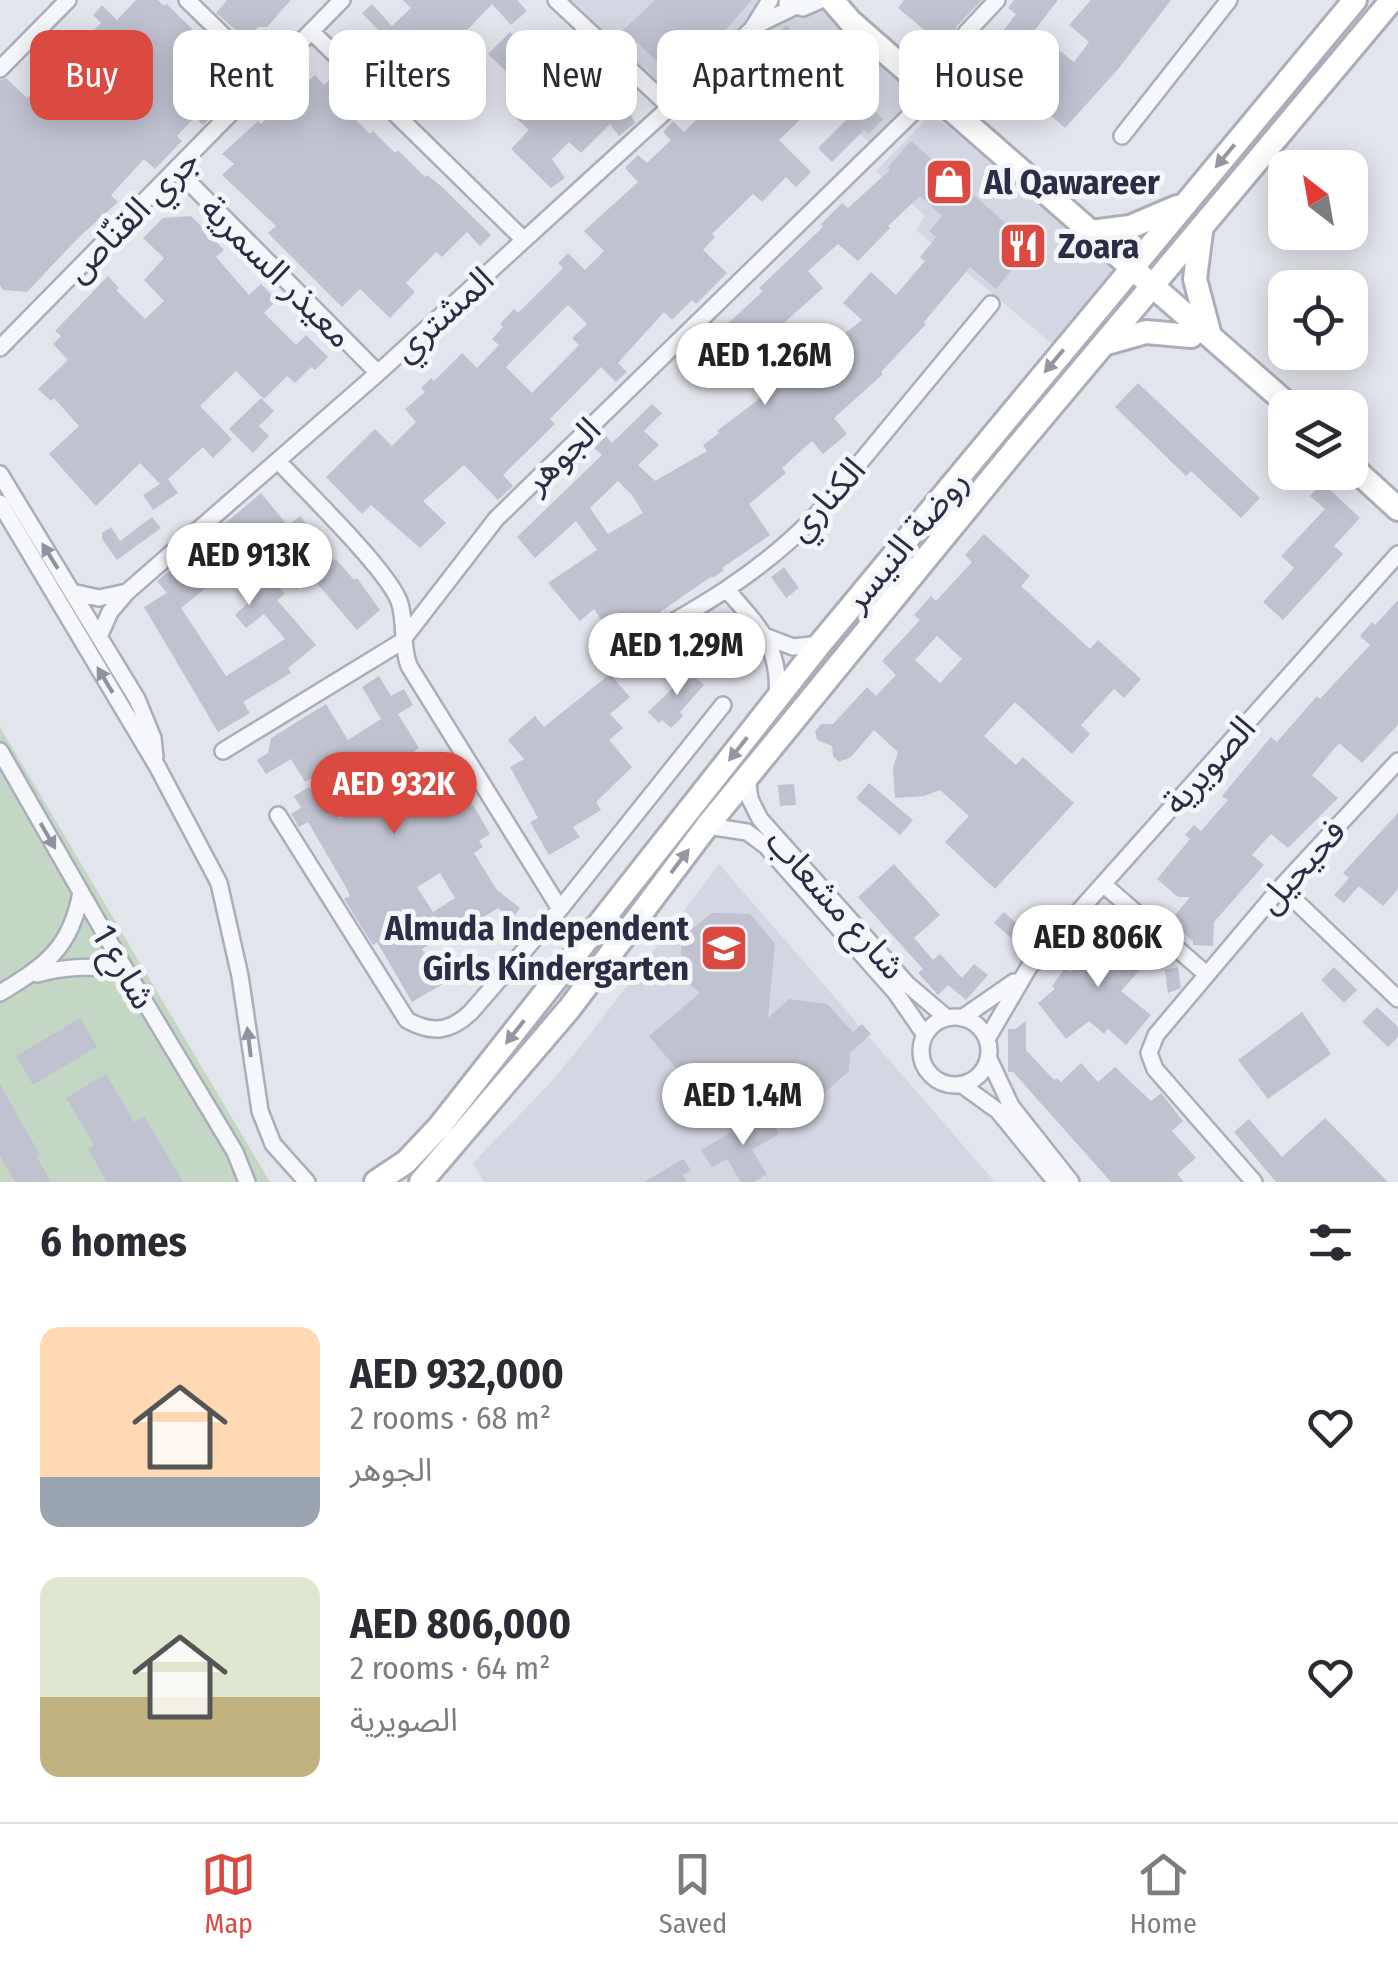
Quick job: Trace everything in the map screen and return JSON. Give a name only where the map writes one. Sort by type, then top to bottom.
[{"type":"street","points":[[0,69],[68,0]]},
{"type":"street","points":[[187,0],[218,30]]},
{"type":"street","name":"جري القنّاص","points":[[309,35],[342,0]]},
{"type":"street","points":[[556,0],[657,95]]},
{"type":"street","name":"المشتري","points":[[752,29],[770,0]]},
{"type":"street","name":"المشتري","points":[[752,29],[790,3],[811,6],[821,0]]},
{"type":"street","points":[[832,0],[850,22],[899,65]]},
{"type":"street","points":[[969,30],[997,0]]},
{"type":"street","points":[[1122,136],[1228,0]]},
{"type":"street","name":"روضة النيسر","points":[[376,1182],[406,1162],[439,1127],[820,644],[1354,0]]},
{"type":"street","name":"روضة النيسر","points":[[421,1182],[569,1009],[747,777],[1392,0]]},
{"type":"street","points":[[312,32],[524,240]]},
{"type":"street","name":"المشتري","points":[[100,637],[110,612],[127,592],[378,373],[657,119]]},
{"type":"street","name":"جري القنّاص","points":[[1,343],[226,120]]},
{"type":"street","name":"الجوهر","points":[[223,751],[402,642],[496,519],[905,120]]},
{"type":"street","points":[[962,120],[1090,232],[1128,272],[1268,398]]},
{"type":"street","name":"معيذر السمرية","points":[[177,170],[378,373]]},
{"type":"street","points":[[1090,232],[1149,221],[1188,200]]},
{"type":"street","points":[[1200,335],[1202,316],[1195,260],[1204,224]]},
{"type":"street","name":"الكناري","points":[[618,654],[728,591],[791,541],[991,304]]},
{"type":"street","points":[[1102,345],[1146,332],[1200,335],[1269,390]]},
{"type":"street","points":[[278,461],[368,558],[396,596],[401,606],[402,642],[409,666],[560,908]]},
{"type":"street","points":[[0,474],[142,711],[157,766]]},
{"type":"street","points":[[1368,482],[1398,510]]},
{"type":"street","points":[[0,503],[157,766],[219,884],[240,976],[256,1094],[265,1126],[286,1161],[307,1182]]},
{"type":"street","name":"الصويرية","points":[[987,1039],[1021,977],[1398,554]]},
{"type":"street","points":[[728,591],[768,638],[777,668],[777,700]]},
{"type":"street","points":[[72,592],[99,598],[127,592]]},
{"type":"street","points":[[768,638],[793,647],[820,644]]},
{"type":"street","points":[[278,816],[407,1020],[423,1029],[440,1030],[458,1024],[560,908],[724,705]]},
{"type":"street","name":"شارع 1","points":[[0,751],[235,1152],[247,1182]]},
{"type":"street","name":"فحيحيل","points":[[1254,1182],[1155,1070],[1149,1053],[1156,1034],[1206,972],[1398,761]]},
{"type":"street","name":"شارع مشعاب","points":[[747,777],[750,798],[760,819],[907,984],[954,1018]]},
{"type":"street","name":"شارع مشعاب","points":[[707,826],[747,832],[766,846],[896,993],[924,1035]]},
{"type":"street","points":[[1103,884],[1206,972]]},
{"type":"street","points":[[1281,887],[1398,999]]},
{"type":"street","points":[[0,993],[49,961],[66,941],[76,918],[80,892]]},
{"type":"street","points":[[28,976],[60,968],[125,969]]},
{"type":"street","name":"الصويرية","points":[[954,1018],[1021,977]]},
{"type":"street","points":[[988,1059],[979,1076],[962,1085],[943,1084],[927,1072],[920,1054],[924,1035],[930,1028],[954,1018],[973,1022],[987,1039],[988,1059],[1011,1106],[1071,1182]]},
{"type":"street","points":[[962,1085],[998,1111],[1056,1182]]},
{"type":"shaded area","points":[[567,0],[763,0],[739,30],[657,30],[657,84],[637,65],[637,30],[599,30]]},
{"type":"shaded area","points":[[820,5],[848,30],[767,30],[781,18]]},
{"type":"shaded area","points":[[879,58],[899,76],[899,120],[873,146],[846,120],[879,120]]},
{"type":"shaded area","points":[[925,120],[940,120],[1117,271],[1056,347],[916,230],[925,216],[876,171]]},
{"type":"shaded area","name":"Almuda Independent Girls Kindergarten","points":[[719,864],[995,1182],[484,1182],[473,1163],[552,1081]]},
{"type":"green space","points":[[0,727],[270,1182],[0,1182]]},
{"type":"building","points":[[136,0],[158,0],[193,30],[173,30],[173,120],[192,120],[177,136],[182,141],[155,169],[144,159],[111,195],[118,202],[27,292],[3,290],[0,80],[6,78],[27,98],[30,95],[30,120],[153,120],[153,30],[94,30],[101,23],[93,15],[102,5],[117,20]]},
{"type":"building","points":[[227,0],[291,0],[267,27],[255,30],[236,30],[216,13]]},
{"type":"building","points":[[403,0],[517,0],[527,11],[511,25],[492,4],[467,30],[378,30],[362,13],[372,4],[392,26],[411,8]]},
{"type":"building","points":[[655,0],[752,0],[725,30],[657,30],[655,60],[637,42],[637,30],[623,30]]},
{"type":"building","points":[[904,0],[982,0],[956,30],[924,30],[898,8]]},
{"type":"building","points":[[1014,0],[1058,0],[1035,30],[1004,30],[1016,14],[1008,8]]},
{"type":"building","points":[[1091,0],[1171,0],[1119,68],[1065,128],[1056,120],[1059,120],[1059,50],[1074,62],[1089,42],[1069,25]]},
{"type":"building","points":[[506,36],[506,72],[488,54]]},
{"type":"building","points":[[315,75],[324,85],[329,80],[329,120],[356,120],[370,134],[373,131],[395,153],[398,150],[425,177],[441,186],[491,235],[480,246],[467,232],[442,257],[436,252],[406,283],[415,292],[390,318],[360,289],[342,307],[268,233],[276,226],[222,175],[234,164],[222,154],[258,121],[261,124],[265,120],[309,120],[309,80]]},
{"type":"building","points":[[879,115],[883,119],[869,134],[864,130],[832,162],[818,148],[846,120],[879,120]]},
{"type":"building","points":[[518,120],[635,123],[619,136],[610,124],[581,153],[569,142],[552,159],[565,178],[551,188],[511,149],[529,130]]},
{"type":"building","points":[[696,120],[799,120],[779,140],[811,172],[796,187],[786,177],[762,202],[753,194],[712,234],[715,237],[703,250],[727,273],[696,304],[692,300],[672,320],[664,312],[618,363],[627,372],[616,382],[601,367],[550,419],[555,424],[503,475],[513,486],[498,500],[464,465],[423,501],[446,523],[420,548],[371,505],[362,514],[326,477],[375,429],[392,446],[416,422],[405,409],[425,392],[421,388],[431,378],[434,381],[462,353],[477,368],[499,345],[492,339],[503,327],[500,324],[514,309],[518,313],[563,268],[558,263],[568,253],[585,270],[604,251],[584,231],[638,182],[625,168],[638,155],[647,163],[671,140],[663,132],[673,121],[684,132]],"holes":[[[568,305],[587,324],[572,338],[579,345],[532,393],[506,367]]]},
{"type":"building","points":[[911,141],[1032,246],[996,289],[970,267],[883,374],[834,418],[847,434],[823,454],[812,441],[782,468],[786,473],[749,504],[770,535],[623,638],[611,621],[605,625],[594,609],[580,621],[548,583],[597,550],[576,521],[535,558],[517,537],[602,455],[594,448],[606,436],[612,443],[652,404],[662,413],[644,431],[659,445],[638,465],[655,481],[707,451],[703,445],[717,431],[767,393],[761,383],[795,360],[797,363],[835,341],[862,320],[843,303],[871,272],[896,295],[925,261],[920,257],[936,237],[929,231],[942,216],[920,196],[858,261],[838,244],[808,271],[823,288],[749,354],[724,327],[763,291],[759,288],[823,227],[821,224],[842,203],[848,208],[890,170],[888,167]],"holes":[[[618,481],[643,513],[608,534],[590,508]]]},
{"type":"building","points":[[191,216],[224,250],[216,257],[249,295],[261,284],[277,300],[264,313],[296,345],[306,335],[328,357],[295,383],[287,376],[264,399],[236,371],[200,406],[232,439],[213,458],[203,447],[168,479],[178,493],[153,510],[143,495],[160,484],[140,463],[96,506],[49,454],[79,426],[54,398],[51,401],[38,389],[68,360],[53,344],[61,336],[55,331],[108,276],[119,288],[116,290],[145,319],[164,301],[144,280],[164,258],[143,238],[163,218]]},
{"type":"building","points":[[1138,383],[1260,498],[1241,518],[1191,471],[1186,476],[1115,407]]},
{"type":"building","points":[[261,398],[274,411],[259,426],[269,436],[253,453],[229,429]]},
{"type":"building","points":[[1315,490],[1330,490],[1360,518],[1334,546],[1343,554],[1283,620],[1263,602],[1294,568],[1281,556],[1325,509],[1310,496]]},
{"type":"building","points":[[261,493],[288,526],[300,516],[334,561],[354,580],[357,578],[380,610],[357,630],[274,533],[181,608],[226,676],[285,639],[264,614],[246,628],[235,615],[273,579],[285,594],[277,600],[316,645],[288,668],[291,673],[243,702],[250,713],[218,732],[144,607],[167,593],[157,581]]},
{"type":"building","points":[[152,517],[161,528],[117,560],[102,533],[111,527],[120,541]]},
{"type":"building","points":[[984,534],[1030,576],[1021,586],[1090,649],[1098,640],[1141,679],[1124,698],[1114,689],[1081,725],[1090,734],[1072,754],[1015,702],[984,736],[1016,765],[1023,757],[1074,803],[995,889],[945,842],[969,816],[940,790],[924,796],[895,798],[893,768],[898,752],[874,730],[851,757],[839,762],[833,756],[832,746],[817,740],[815,731],[821,724],[833,724],[867,687],[876,696],[896,675],[882,661],[920,620],[914,615],[931,596],[936,601],[972,562],[965,555]],"holes":[[[937,636],[962,659],[940,683],[915,660]]]},
{"type":"building","points":[[784,567],[799,588],[786,598],[771,577]]},
{"type":"building","points":[[1398,600],[1398,725],[1362,763],[1339,743],[1312,775],[1338,798],[1288,848],[1271,834],[1252,855],[1264,865],[1214,922],[1213,946],[1193,945],[1170,921],[1190,897],[1178,897],[1157,879],[1190,839],[1185,835],[1194,825],[1201,831],[1228,800],[1222,796],[1271,737],[1277,742],[1370,645],[1360,636]]},
{"type":"building","points":[[682,665],[704,685],[671,728],[648,712],[678,683],[671,677]]},
{"type":"building","points":[[610,674],[630,697],[610,714],[623,728],[609,740],[632,767],[596,802],[601,810],[573,827],[580,837],[549,855],[530,822],[538,818],[510,767],[524,759],[508,740],[535,716],[544,727]]},
{"type":"building","points":[[379,676],[391,696],[404,689],[413,705],[398,714],[419,748],[414,751],[445,802],[464,790],[490,834],[479,841],[483,847],[474,853],[497,890],[520,908],[512,919],[498,908],[468,927],[465,922],[422,949],[443,984],[412,1002],[377,942],[373,945],[344,899],[350,896],[347,889],[308,822],[299,827],[291,814],[301,808],[294,796],[309,787],[320,805],[329,800],[340,819],[385,791],[369,766],[355,774],[345,758],[305,782],[291,759],[266,774],[257,760],[268,753],[271,738],[326,704],[348,740],[381,719],[362,687]],"holes":[[[440,873],[455,898],[433,912],[417,887]]]},
{"type":"building","points":[[869,783],[913,820],[900,835],[856,798]]},
{"type":"building","points":[[794,784],[796,805],[780,806],[778,785]]},
{"type":"building","points":[[1398,813],[1398,889],[1383,906],[1359,886],[1344,903],[1334,895],[1349,878],[1343,873]]},
{"type":"building","points":[[894,864],[940,915],[914,938],[933,960],[940,954],[962,978],[974,964],[988,975],[966,1000],[948,985],[938,995],[918,973],[923,969],[858,897]]},
{"type":"building","points":[[1004,912],[1025,931],[1016,942],[994,923]]},
{"type":"building","points":[[712,913],[750,914],[775,943],[768,1018],[789,999],[827,1004],[853,1032],[862,1024],[871,1034],[850,1053],[849,1071],[820,1097],[783,1094],[767,1075],[718,1117],[676,1075],[679,1072],[649,1036],[700,993],[681,977],[681,938]]},
{"type":"building","points":[[1108,920],[1121,930],[1116,936],[1146,963],[1121,991],[1151,1015],[1126,1045],[1108,1029],[1104,1034],[1089,1021],[1066,1039],[1038,1003],[1055,989],[1052,986],[1065,968],[1070,972]]},
{"type":"building","points":[[1178,967],[1181,988],[1168,993],[1165,970]]},
{"type":"building","points":[[1334,967],[1357,990],[1344,1003],[1321,980]]},
{"type":"building","points":[[1377,1007],[1398,1027],[1398,1037],[1388,1047],[1362,1022]]},
{"type":"building","points":[[1302,1012],[1331,1054],[1268,1099],[1238,1060]]},
{"type":"building","points":[[80,1018],[97,1047],[33,1085],[16,1056]]},
{"type":"building","points":[[1026,1021],[1026,1050],[1054,1080],[1061,1082],[1081,1063],[1098,1082],[1115,1067],[1151,1101],[1161,1093],[1183,1121],[1172,1131],[1196,1158],[1177,1174],[1184,1182],[1111,1182],[1013,1072],[1008,1072],[1008,1029]]},
{"type":"building","points":[[106,1074],[134,1122],[144,1116],[183,1182],[107,1182],[88,1149],[94,1145],[66,1098]]},
{"type":"building","points":[[0,1084],[51,1182],[15,1182],[0,1156]]},
{"type":"building","points":[[766,1111],[779,1134],[752,1150],[767,1174],[754,1182],[741,1182],[727,1159],[712,1167],[701,1150]]},
{"type":"building","points":[[1325,1118],[1388,1182],[1276,1182],[1234,1132],[1249,1119],[1282,1157]]},
{"type":"building","points":[[683,1159],[691,1170],[683,1175],[687,1182],[644,1182]]},
{"type":"place","name":"Al Qawareer","points":[[949,182]]},
{"type":"place","name":"Zoara","points":[[1023,246]]},
{"type":"place","name":"Almuda Independent Girls Kindergarten","points":[[724,948]]}]
